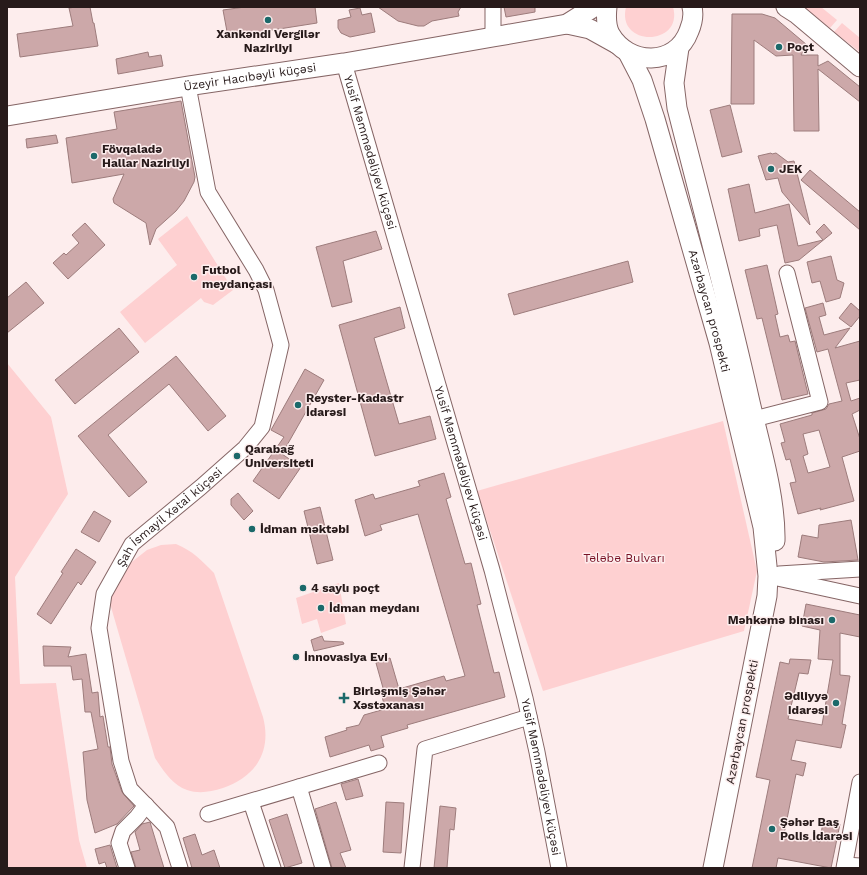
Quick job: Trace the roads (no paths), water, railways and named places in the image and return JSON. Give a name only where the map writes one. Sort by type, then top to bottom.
[{"type":"main road","points":[[566,24],[594,7]]},
{"type":"main road","name":"Azərbaycan prospekti","points":[[606,7],[606,20],[610,33],[642,80],[656,119],[719,343],[732,364],[754,419],[768,479],[775,528],[775,552],[768,576]]},
{"type":"main road","points":[[786,7],[797,14],[860,67]]},
{"type":"main road","points":[[566,24],[590,29],[622,49],[640,58],[654,58],[667,55],[678,48],[687,37],[692,24],[694,8]]},
{"type":"main road","name":"Üzeyir Hacıbəyli küçəsi","points":[[7,116],[188,86],[344,63],[566,24]]},
{"type":"main road","name":"Azərbaycan prospekti","points":[[678,48],[674,83],[677,108],[732,364],[762,527],[768,576],[767,596],[713,868]]},
{"type":"street","points":[[493,7],[493,38]]},
{"type":"street","name":"Yusif Məmmədəliyev küçəsi","points":[[344,63],[488,556],[525,698],[559,868]]},
{"type":"street","name":"Şah İsmayil Xətaİ küçəsi","points":[[180,868],[167,827],[130,788],[121,761],[99,628],[104,594],[132,544],[201,487],[245,448],[262,427],[281,345],[266,290],[256,270],[208,192],[188,86]]},
{"type":"street","points":[[754,419],[820,402],[787,273]]},
{"type":"street","points":[[768,576],[784,573],[860,569]]},
{"type":"street","points":[[768,576],[860,596]]},
{"type":"street","points":[[412,868],[425,749],[529,717]]},
{"type":"street","points":[[208,814],[379,763]]},
{"type":"street","points":[[860,782],[844,866],[860,866]]},
{"type":"street","points":[[299,787],[323,868]]},
{"type":"street","points":[[250,802],[273,868]]},
{"type":"street","points":[[127,868],[119,843],[123,831],[137,817],[146,805]]},
{"type":"place","name":"Xankəndi Vergilər Nazirliyi","points":[[268,20]]},
{"type":"place","name":"Poçt","points":[[779,47]]},
{"type":"place","name":"Fövqaladə Hallar Nazirliyi","points":[[94,156]]},
{"type":"place","name":"JEK","points":[[771,169]]},
{"type":"place","name":"Futbol meydançası","points":[[194,277]]},
{"type":"place","name":"Reyster-Kadastr İdarəsi","points":[[298,405]]},
{"type":"place","name":"Qarabağ Universiteti","points":[[237,456]]},
{"type":"place","name":"İdman məktəbi","points":[[252,529]]},
{"type":"place","name":"4 saylı poçt","points":[[303,588]]},
{"type":"place","name":"İdman meydanı","points":[[321,608]]},
{"type":"place","name":"Məhkəmə binası","points":[[832,620]]},
{"type":"place","name":"İnnovasiya Evi","points":[[296,657]]},
{"type":"place","name":"Birləşmiş Şəhər Xəstəxanası","points":[[344,698]]},
{"type":"place","name":"Ədliyyə idarəsi","points":[[836,703]]},
{"type":"place","name":"Şəhər Baş Polis İdarəsi","points":[[772,829]]},
{"type":"park label","name":"Tələbə Bulvarı","points":[[624,558]]}]
